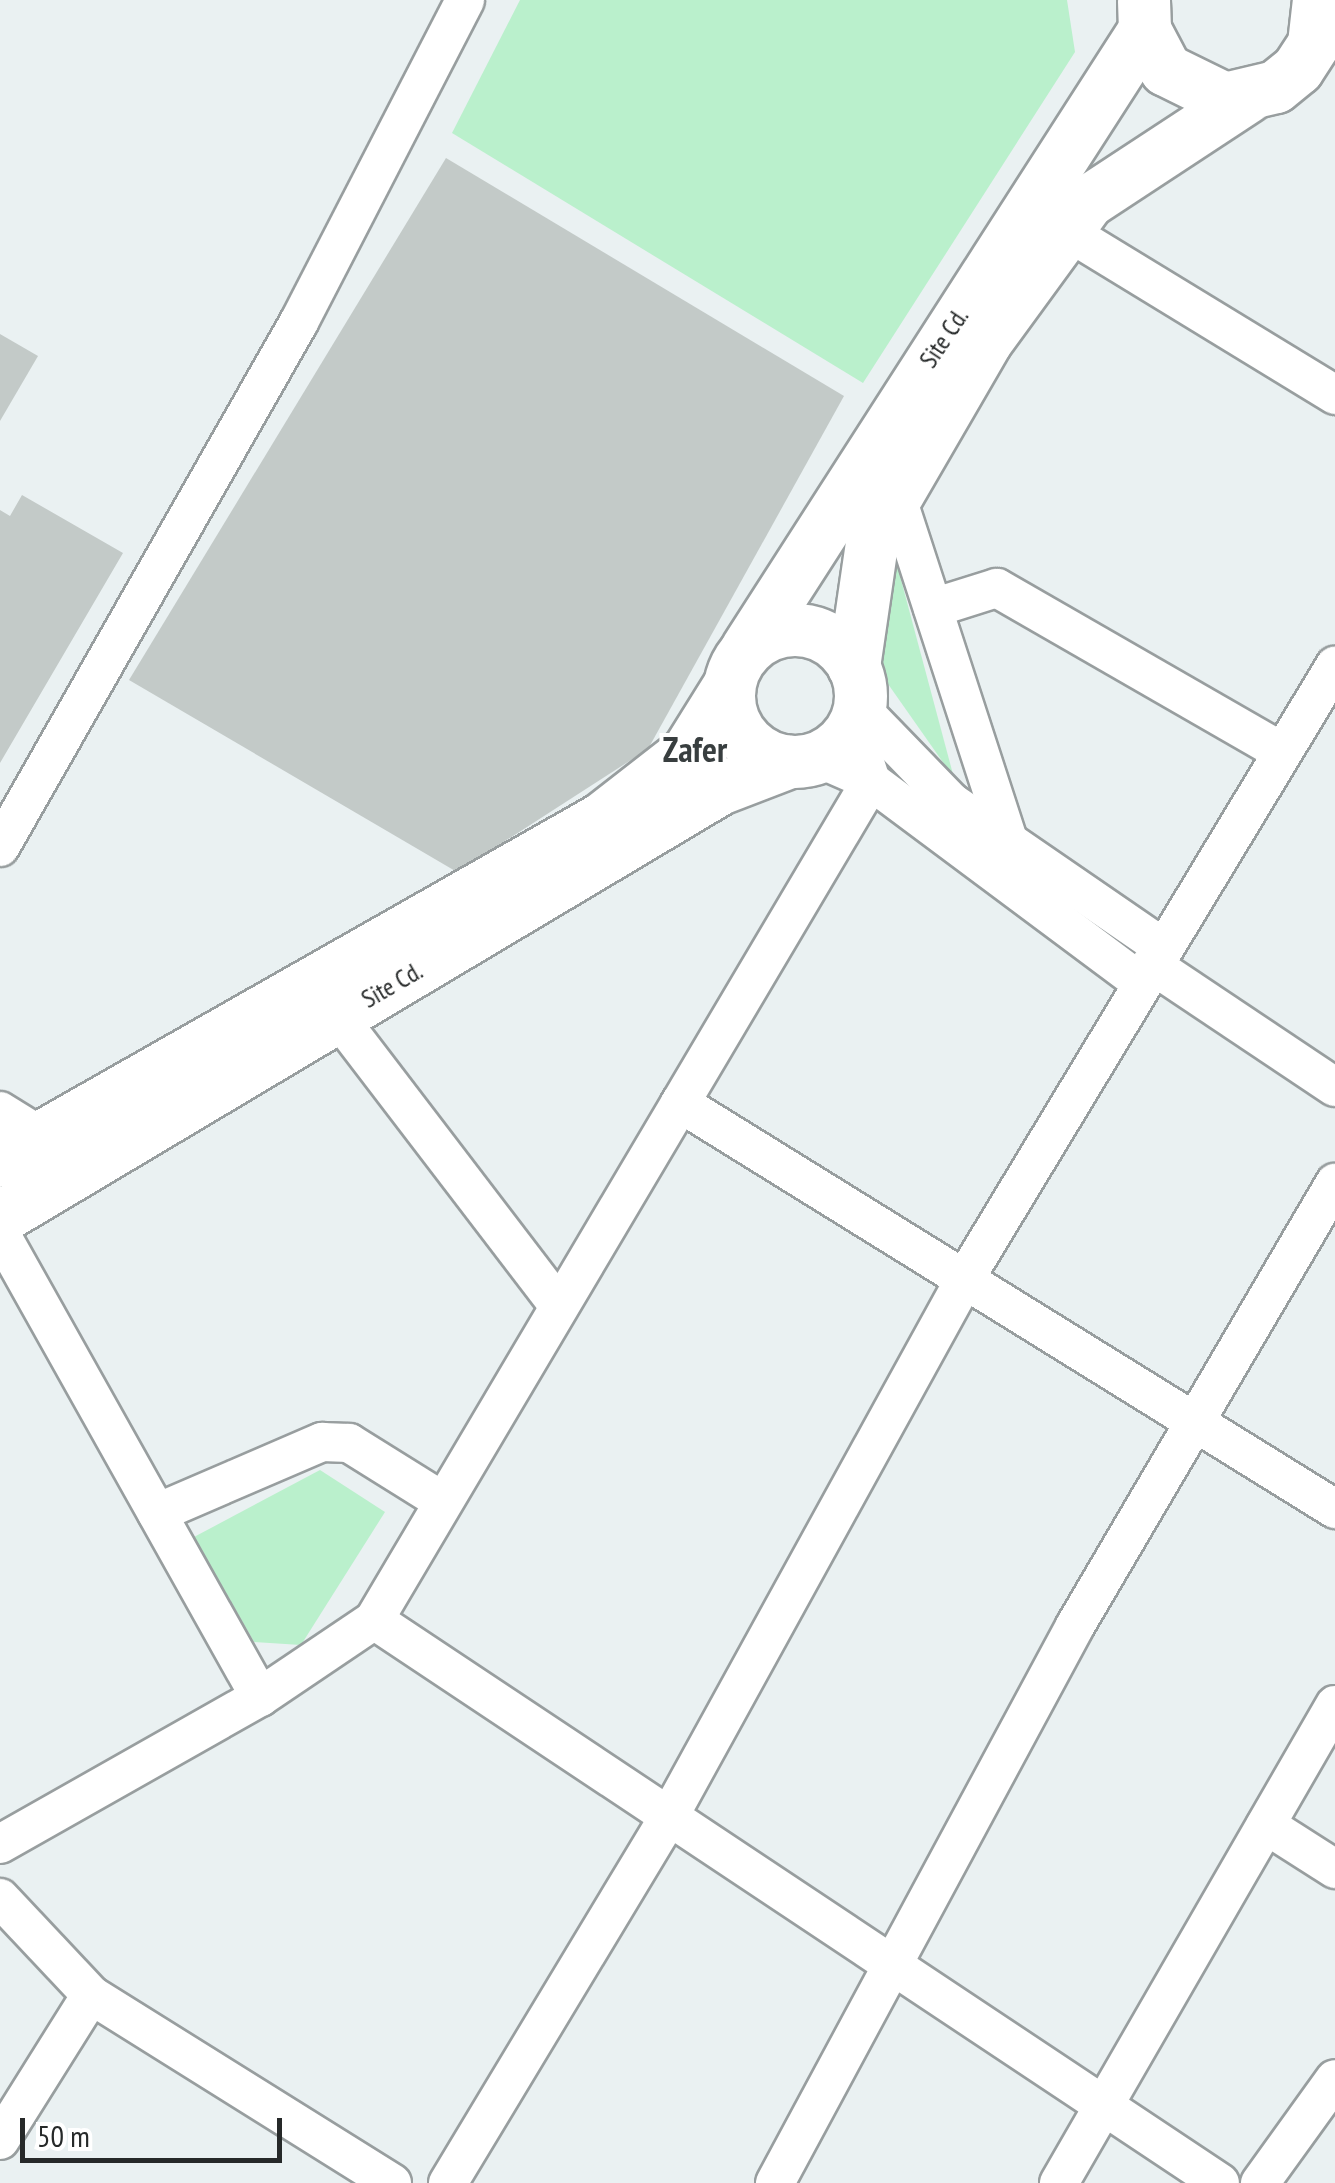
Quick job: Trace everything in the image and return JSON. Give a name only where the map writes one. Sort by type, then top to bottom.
[{"type":"main road","points":[[1142,9],[1183,84],[1248,97]]},
{"type":"main road","name":"Site Cd.","points":[[14,1136],[602,819],[688,752],[738,668],[1047,218],[1142,9]]},
{"type":"main road","points":[[835,724],[874,537],[894,489],[1047,218],[1248,97],[1276,88],[1323,31]]},
{"type":"main road","points":[[805,630],[835,724],[750,746],[738,668],[805,630]]},
{"type":"main road","name":"Site Cd.","points":[[0,1218],[720,788],[835,724]]},
{"type":"street","points":[[0,848],[299,322],[464,0]]},
{"type":"street","points":[[1047,218],[1335,395]]},
{"type":"street","points":[[894,489],[1010,845]]},
{"type":"street","points":[[933,608],[997,588],[1282,752]]},
{"type":"street","points":[[448,2183],[672,1810],[968,1274],[1151,964],[1335,666]]},
{"type":"street","points":[[835,724],[871,781],[1335,1088]]},
{"type":"street","points":[[835,724],[1010,845],[1151,964]]},
{"type":"street","points":[[0,1844],[260,1696],[374,1620],[439,1499],[871,781]]},
{"type":"street","points":[[338,1016],[558,1304]]},
{"type":"street","points":[[680,1103],[968,1274],[1335,1509]]},
{"type":"street","points":[[775,2183],[1198,1419],[1335,1183]]},
{"type":"street","points":[[0,1233],[260,1696]]},
{"type":"street","points":[[158,1513],[322,1442],[349,1443],[439,1499]]},
{"type":"street","points":[[374,1620],[672,1810],[896,1960],[1104,2108],[1220,2183]]},
{"type":"street","points":[[1058,2183],[1335,1705]]},
{"type":"street","points":[[1266,1825],[1335,1868]]},
{"type":"street","points":[[0,1898],[91,1995],[392,2183]]},
{"type":"street","points":[[0,2140],[91,1995]]},
{"type":"street","points":[[1260,2183],[1335,2080]]},
{"type":"green space","points":[[520,0],[1067,0],[1075,52],[863,383],[452,133]]},
{"type":"green space","points":[[892,546],[954,778],[881,674]]},
{"type":"green space","points":[[320,1470],[385,1512],[301,1645],[254,1642],[194,1537]]},
{"type":"building","points":[[446,158],[844,396],[648,749],[457,872],[129,680]]},
{"type":"building","points":[[0,334],[38,356],[0,421]]},
{"type":"building","points":[[22,495],[123,553],[0,763],[0,510],[10,516]]},
{"type":"district","name":"Zafer","points":[[695,749]]}]
